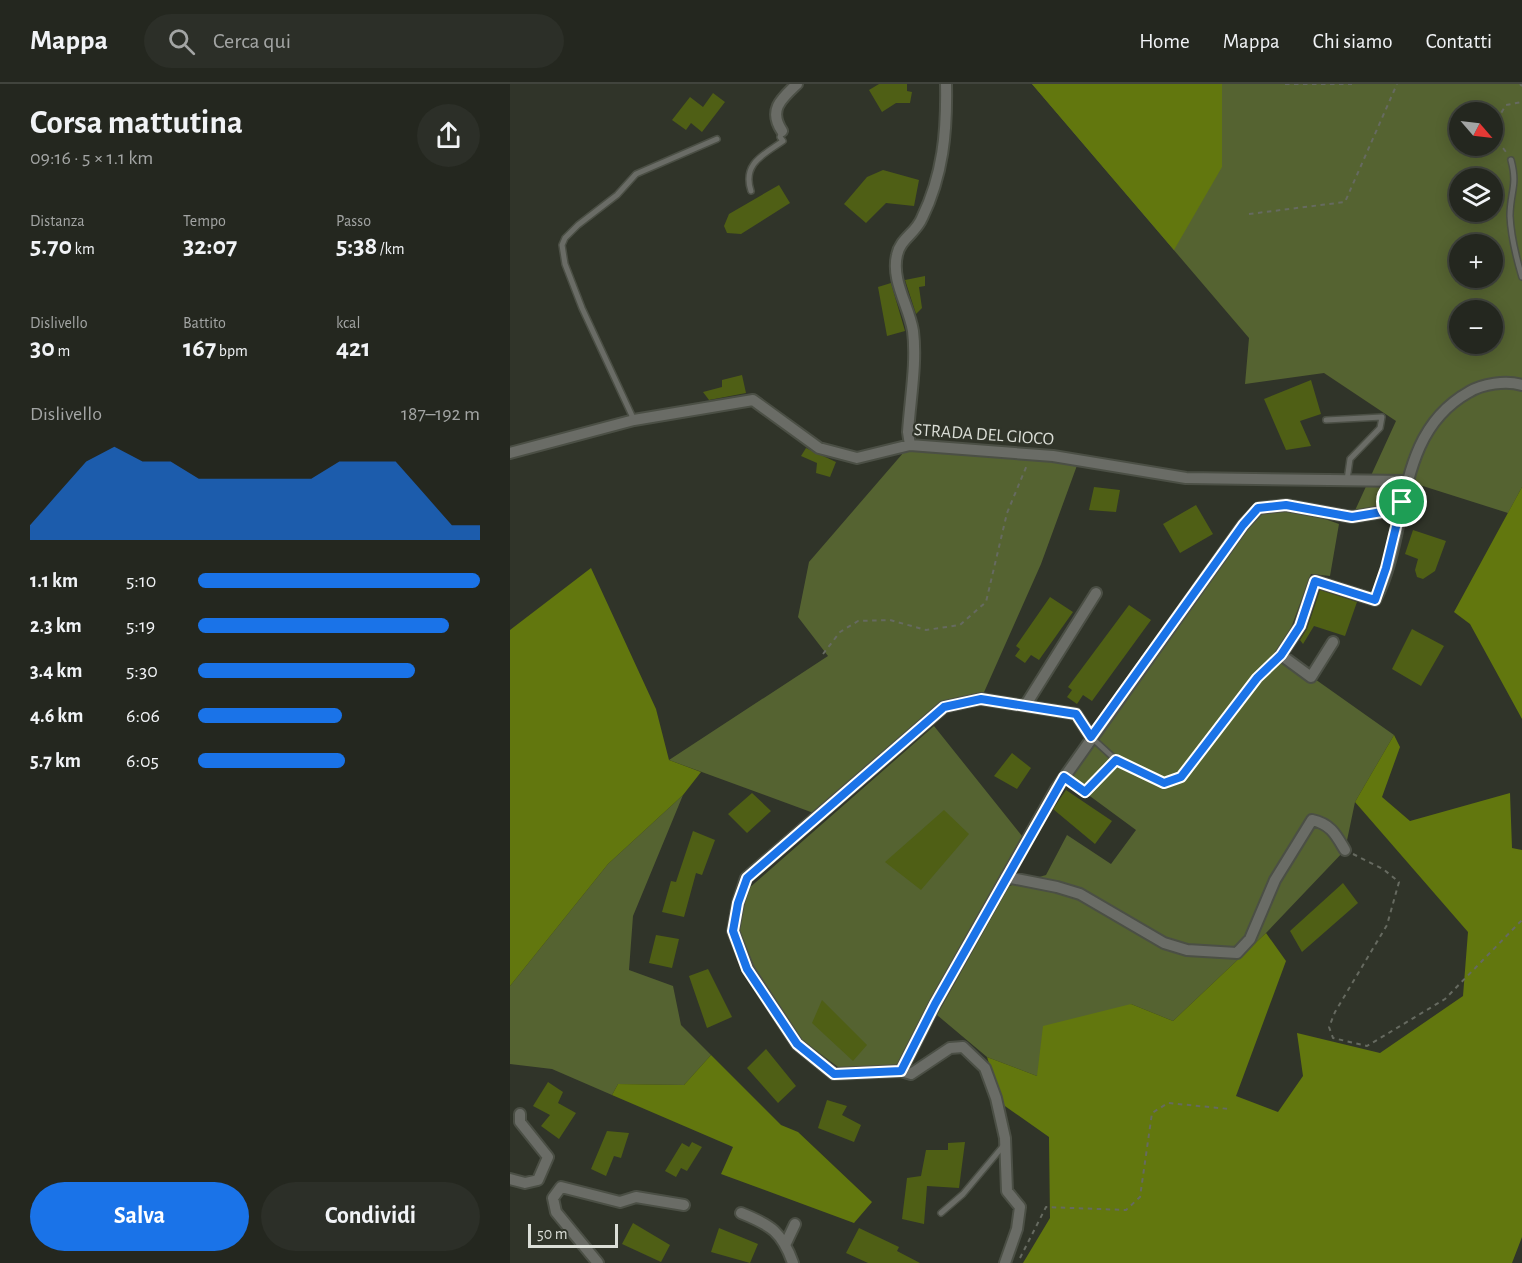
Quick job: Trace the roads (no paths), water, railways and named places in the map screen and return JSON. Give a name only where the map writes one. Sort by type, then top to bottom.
[{"type":"street","points":[[782,131],[775,121],[775,110],[779,101],[797,84]]},
{"type":"street","points":[[910,445],[913,331],[897,277],[896,258],[900,244],[921,222],[936,188],[947,130],[946,84]]},
{"type":"street","points":[[1333,642],[1311,677],[1281,655],[1300,626],[1315,581],[1375,600],[1386,568],[1406,481],[1425,433],[1452,401],[1479,386],[1522,385]]},
{"type":"street","name":"STRADA DEL GIOCO","points":[[510,453],[634,420],[753,400],[819,448],[857,458],[910,445],[1032,454],[1186,478],[1406,481]]},
{"type":"street","points":[[901,1071],[1006,877],[1064,777],[1243,525],[1258,508],[1286,505],[1352,517],[1382,512],[1402,502]]},
{"type":"street","points":[[1025,706],[1096,592]]},
{"type":"street","points":[[1005,1263],[1017,1229],[1020,1207],[1007,1191],[1005,1144],[996,1098],[985,1068],[963,1047],[950,1048],[910,1074],[901,1071],[834,1074],[797,1044],[747,969],[733,931],[747,878],[944,707],[981,699],[1076,714],[1091,737]]},
{"type":"street","points":[[1006,877],[1057,886],[1080,894],[1164,943],[1187,950],[1237,953],[1250,939],[1275,880],[1312,820],[1323,822],[1334,830],[1345,850]]},
{"type":"street","points":[[510,1179],[525,1183],[538,1180],[548,1156],[520,1122],[519,1114]]},
{"type":"street","points":[[598,1263],[556,1212],[553,1198],[561,1187],[620,1202],[636,1197],[684,1205]]},
{"type":"street","points":[[741,1213],[769,1224],[786,1243],[793,1263]]},
{"type":"street","points":[[786,1243],[795,1224]]},
{"type":"lane","points":[[751,191],[747,179],[752,166],[783,141],[780,137],[782,131]]},
{"type":"lane","points":[[634,420],[582,308],[565,264],[562,245],[578,225],[617,195],[636,174],[717,139]]},
{"type":"lane","points":[[1511,160],[1516,178],[1510,213],[1511,235],[1522,277]]},
{"type":"lane","points":[[1326,420],[1382,417],[1380,428],[1350,459],[1347,480]]},
{"type":"lane","points":[[1091,737],[1116,760],[1164,783],[1181,777],[1257,678],[1281,655]]},
{"type":"lane","points":[[1064,777],[1085,792],[1116,760]]},
{"type":"lane","points":[[941,1213],[963,1194],[1005,1144]]}]
